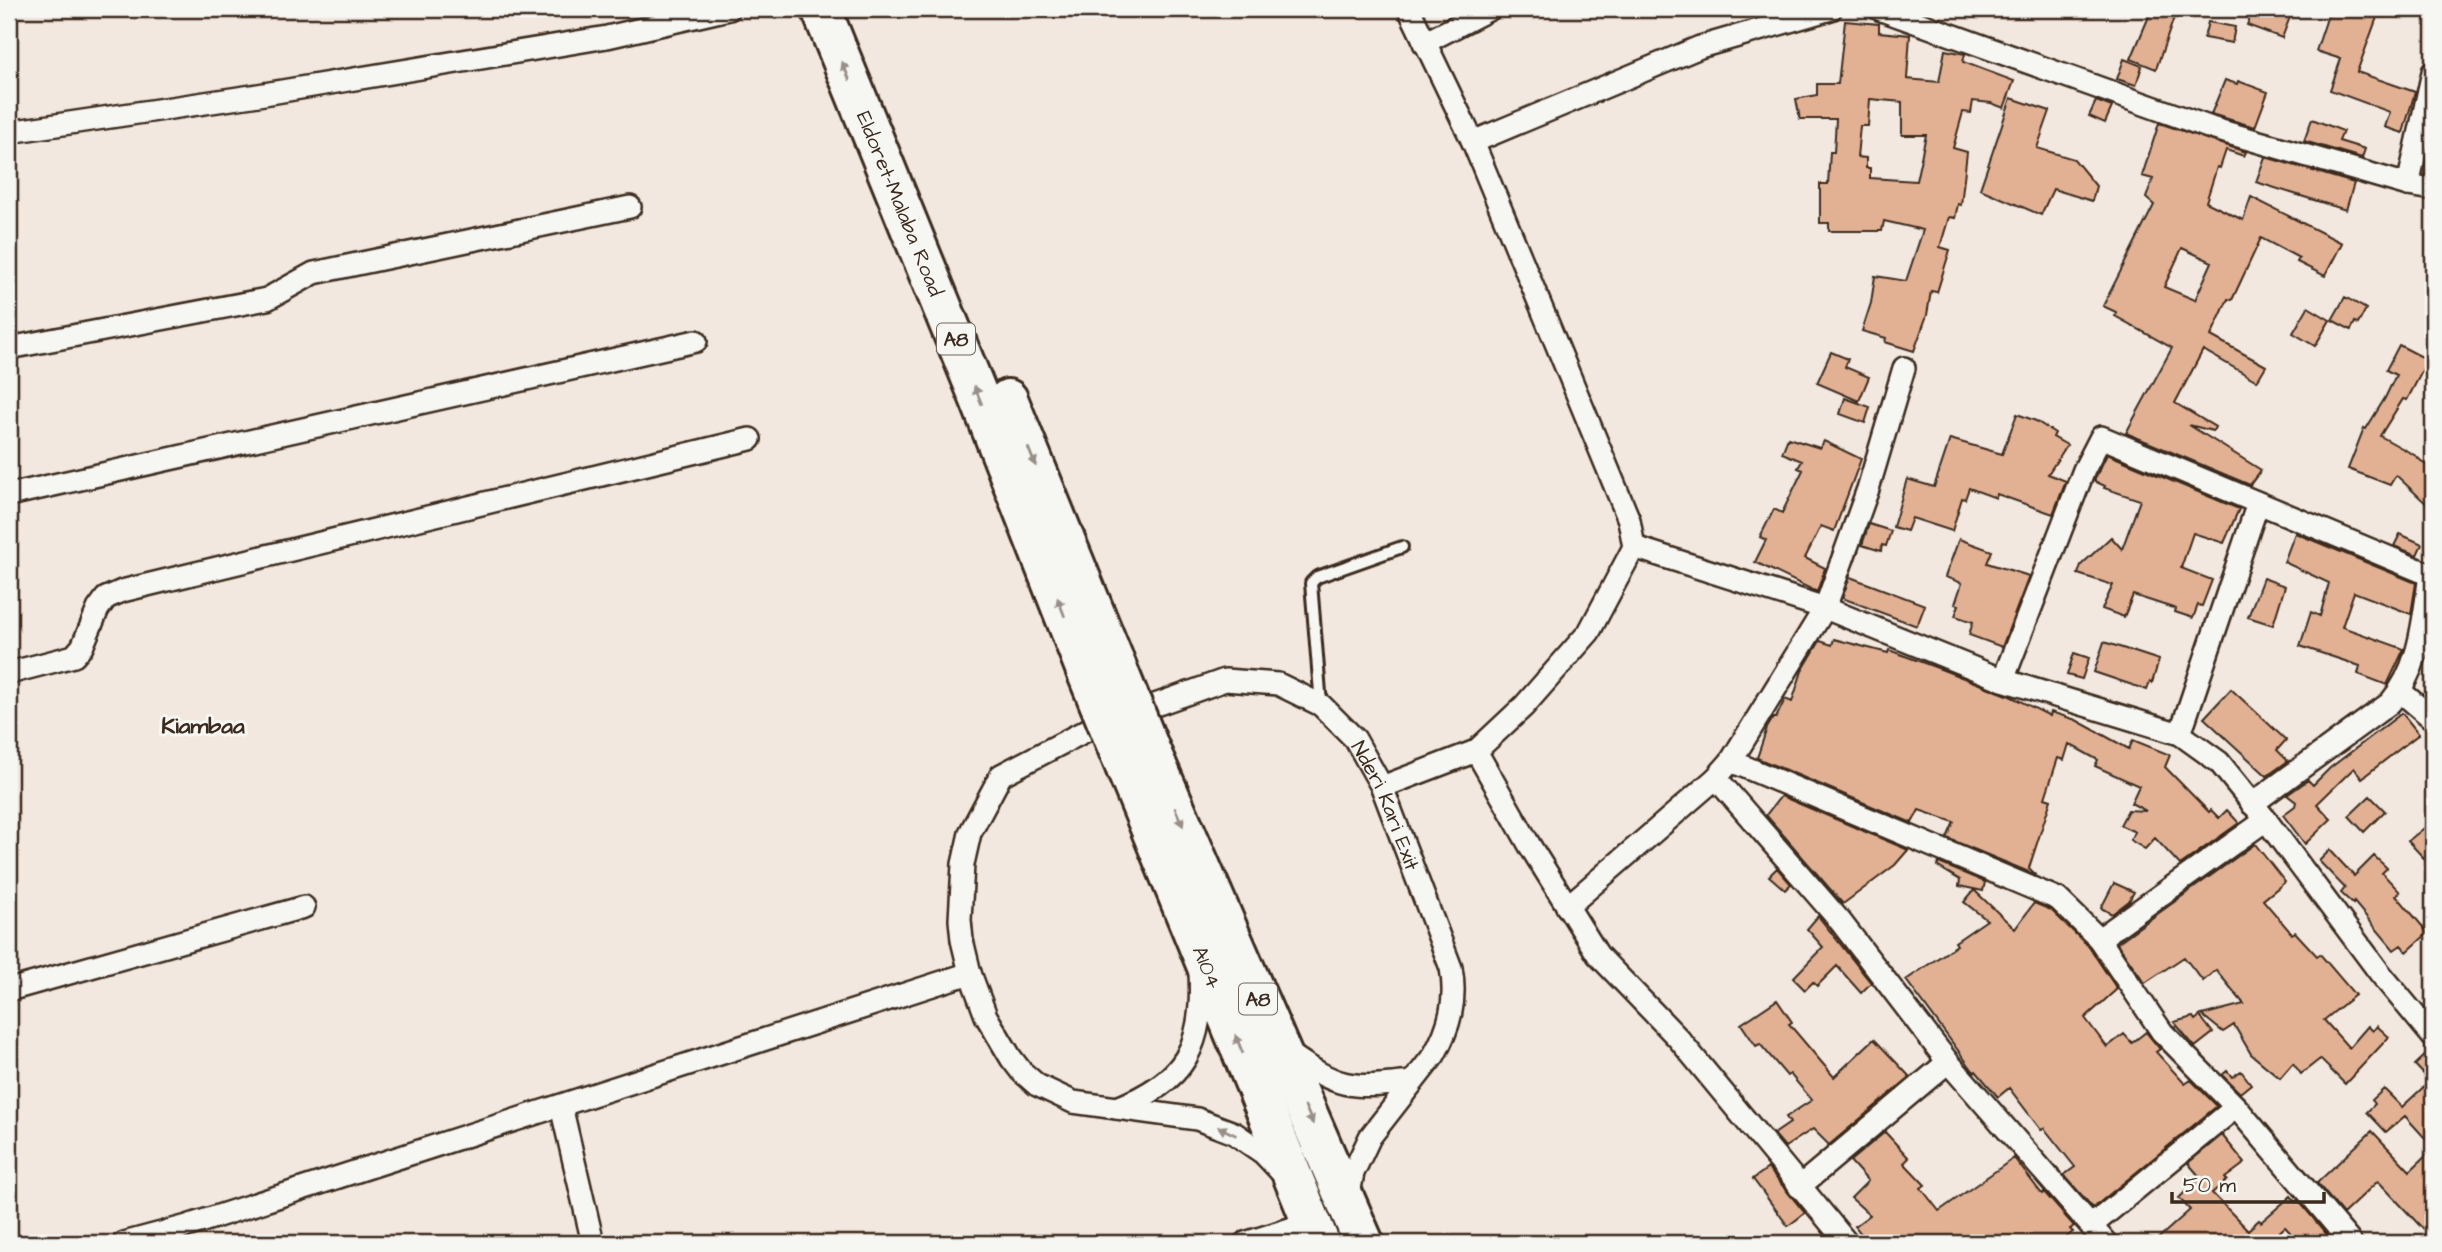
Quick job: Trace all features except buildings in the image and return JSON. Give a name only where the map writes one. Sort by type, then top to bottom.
[{"type":"highway","name":"Eldoret-Malaba Road","points":[[821,9],[980,400],[1100,665]]},
{"type":"highway","name":"Eldoret-Malaba Road","points":[[848,9],[1100,665]]},
{"type":"highway","name":"A8","points":[[1100,665],[1139,762],[1279,1046],[1364,1243]]},
{"type":"highway","name":"A104","points":[[1139,762],[1199,946],[1302,1226]]},
{"type":"street","points":[[9,132],[252,96],[607,37],[729,9]]},
{"type":"street","points":[[1382,787],[1476,751],[1524,706],[1589,632],[1634,547],[1629,520],[1473,142],[1409,9]]},
{"type":"street","points":[[1424,43],[1490,9]]},
{"type":"street","points":[[1473,142],[1700,47],[1831,9]]},
{"type":"street","points":[[1879,9],[2211,128],[2408,185],[2433,188]]},
{"type":"street","points":[[2408,185],[2433,72]]},
{"type":"street","points":[[9,348],[267,299],[314,273],[631,207]]},
{"type":"street","points":[[9,495],[696,341]]},
{"type":"street","points":[[1567,907],[1716,778],[1731,761],[1825,608],[1868,489],[1904,368]]},
{"type":"street","points":[[2003,680],[2084,470],[2101,437],[2431,575],[2420,646],[2400,691],[2390,703],[2259,812],[2099,939]]},
{"type":"street","points":[[9,673],[74,656],[82,647],[87,632],[106,598],[122,591],[750,439]]},
{"type":"street","points":[[2180,734],[2258,503]]},
{"type":"street","points":[[1634,547],[1825,608],[2003,680],[2180,734],[2219,762],[2433,1037]]},
{"type":"street","name":"Nderi Kari Exit","points":[[970,974],[960,920],[963,864],[970,833],[1001,775],[1091,727],[1225,680],[1278,684],[1321,705],[1355,739],[1382,787],[1437,929],[1454,982],[1453,1006],[1446,1031],[1434,1055],[1370,1136],[1353,1173],[1348,1201]]},
{"type":"street","points":[[2400,691],[2433,719]]},
{"type":"street","points":[[1476,751],[1598,955],[1678,1038],[1847,1243]]},
{"type":"street","points":[[1731,761],[2058,899],[2099,939],[2162,1032],[2236,1107],[2351,1243]]},
{"type":"street","points":[[1716,778],[1840,920],[1948,1062],[2106,1243]]},
{"type":"street","points":[[9,990],[304,907]]},
{"type":"street","points":[[1115,1109],[1155,1090],[1171,1076],[1194,1044],[1201,995],[1199,946]]},
{"type":"street","points":[[124,1243],[169,1238],[561,1106],[970,974],[986,1016],[1021,1072],[1054,1094],[1073,1102],[1197,1119],[1234,1133],[1263,1153],[1302,1226],[1245,1243]]},
{"type":"street","points":[[1279,1046],[1320,1075],[1342,1084],[1357,1087],[1412,1082]]},
{"type":"street","points":[[1799,1187],[1948,1062]]},
{"type":"street","points":[[561,1106],[593,1243]]},
{"type":"street","points":[[2091,1226],[2236,1107]]},
{"type":"lane","points":[[1321,705],[1311,583],[1317,577],[1402,547]]},
{"type":"district","name":"Kiambaa","points":[[203,725]]}]
